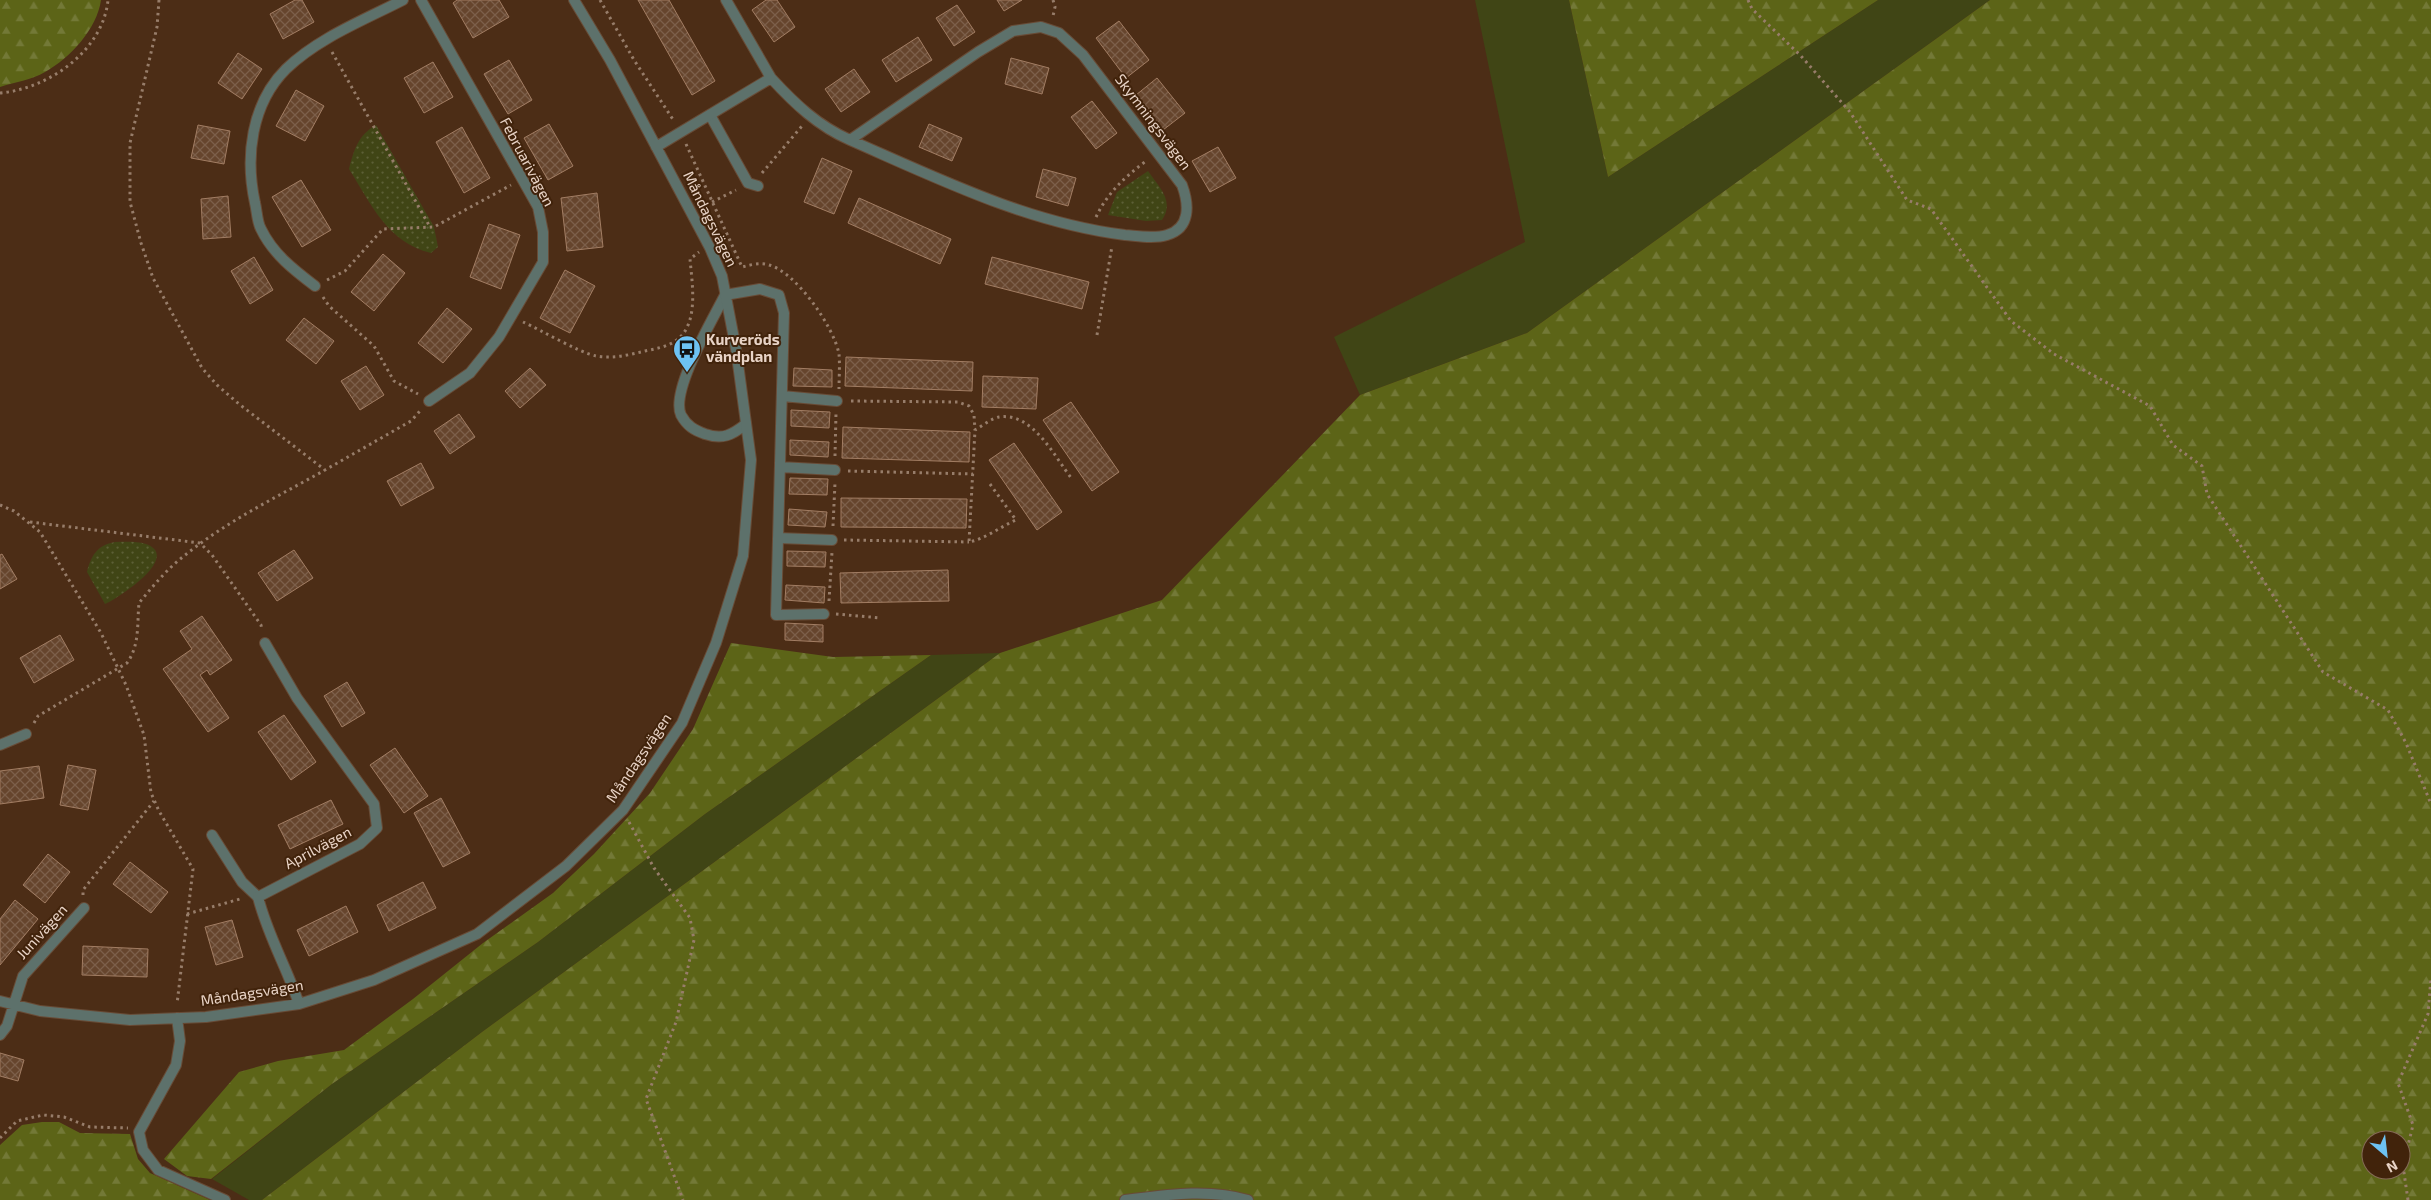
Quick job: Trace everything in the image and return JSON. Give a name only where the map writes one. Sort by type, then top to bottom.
[{"type":"street","points":[[315,286],[281,259],[260,228],[250,180],[250,148],[261,104],[286,70],[326,40],[403,0]]},
{"type":"street","name":"Februarivägen","points":[[421,0],[538,207],[543,232],[543,262],[499,337],[470,373],[428,400]]},
{"type":"street","name":"Måndagsvägen","points":[[0,1001],[40,1011],[130,1020],[206,1017],[299,1004],[374,980],[477,934],[566,866],[623,810],[682,723],[716,643],[743,556],[751,460],[736,349],[722,276],[710,248],[610,60],[574,0]]},
{"type":"street","name":"Skymningsvägen","points":[[727,0],[771,78],[795,104],[830,131],[850,140],[967,191],[1032,214],[1093,230],[1146,237],[1166,236],[1177,230],[1186,216],[1188,202],[1182,185],[1083,55],[1058,33],[1041,27],[1013,31],[978,52],[850,140]]},
{"type":"street","points":[[656,147],[771,78]]},
{"type":"street","points":[[710,116],[753,184]]},
{"type":"street","points":[[746,424],[732,435],[712,436],[691,429],[681,414],[679,395],[687,374],[725,295],[760,289],[779,295],[784,313],[776,615],[828,611]]},
{"type":"street","points":[[782,396],[837,401]]},
{"type":"street","points":[[780,467],[835,470]]},
{"type":"street","points":[[778,538],[832,540]]},
{"type":"street","name":"Aprilvägen","points":[[258,897],[360,844],[377,828],[374,804],[297,698],[265,643]]},
{"type":"street","points":[[0,745],[26,734]]},
{"type":"street","points":[[212,835],[242,882],[258,897],[299,1004]]},
{"type":"street","name":"Junivägen","points":[[0,1035],[7,1026],[12,1004],[23,976],[84,908]]},
{"type":"street","points":[[177,1018],[180,1041],[176,1065],[139,1132],[143,1150],[158,1170],[225,1200]]},
{"type":"street","points":[[1124,1200],[1183,1193],[1231,1195],[1248,1200]]},
{"type":"path","points":[[0,93],[38,84],[66,69],[92,41],[106,13],[108,0]]},
{"type":"path","points":[[160,0],[157,27],[130,143],[130,202],[141,243],[154,278],[202,368],[217,385],[239,404],[325,470]]},
{"type":"path","points":[[600,0],[680,133],[742,267],[758,264],[769,265],[785,274],[804,292],[818,311],[838,353],[835,470],[828,611],[881,618]]},
{"type":"path","points":[[1748,0],[1752,9],[1801,56],[1850,112],[1907,200],[1931,209],[2011,321],[2054,354],[2150,406],[2173,445],[2202,466],[2207,494],[2323,672],[2388,710],[2406,743],[2431,804]]},
{"type":"path","points":[[326,40],[430,227]]},
{"type":"path","points":[[712,202],[753,184],[811,116]]},
{"type":"path","points":[[1093,230],[1105,199],[1115,186],[1157,153]]},
{"type":"path","points":[[26,734],[38,716],[118,669],[133,655],[137,642],[139,603],[183,557],[200,543],[238,518],[411,421],[428,400],[394,381],[374,346],[329,306],[315,286],[345,271],[382,228],[434,227],[522,179]]},
{"type":"path","points":[[1097,335],[1115,233]]},
{"type":"path","points":[[512,316],[594,356],[611,358],[663,347],[676,341],[686,329],[692,311],[694,294],[690,259],[694,254],[730,240]]},
{"type":"path","points":[[837,401],[958,402],[969,406],[974,416],[975,430],[969,542]]},
{"type":"path","points":[[975,430],[998,417],[1020,419],[1030,425],[1072,479]]},
{"type":"path","points":[[835,470],[973,474]]},
{"type":"path","points":[[832,540],[969,542],[980,540],[996,528],[1016,520],[990,484]]},
{"type":"path","points":[[0,505],[29,522],[40,532],[101,633],[118,669],[144,735],[151,793],[154,801],[193,869],[177,1018]]},
{"type":"path","points":[[29,522],[200,543],[212,555],[260,625],[265,643]]},
{"type":"path","points":[[84,908],[83,890],[154,801]]},
{"type":"path","points":[[623,810],[654,868],[690,918],[694,940],[676,1022],[646,1099],[683,1200]]},
{"type":"path","points":[[187,914],[245,897],[258,897]]},
{"type":"path","points":[[2408,1200],[2403,1166],[2412,1125],[2398,1083],[2428,1014],[2431,978]]},
{"type":"path","points":[[0,1138],[17,1121],[43,1115],[64,1117],[90,1127],[119,1129],[141,1127]]},
{"type":"green space","points":[[0,0],[101,0],[94,22],[88,32],[64,59],[40,75],[0,87]]},
{"type":"green space","points":[[1475,0],[1569,0],[1608,177],[1878,0],[1990,0],[1527,333],[1360,395],[1334,337],[1525,242]]},
{"type":"green space","points":[[1569,0],[1878,0],[1608,177]]},
{"type":"green space","points":[[1990,0],[2431,0],[2431,1200],[262,1200],[482,1032],[1000,653],[1162,600],[1360,395],[1527,333]]},
{"type":"green space","points":[[376,125],[434,227],[438,247],[431,253],[416,248],[392,231],[373,208],[349,169],[355,149],[361,138]]},
{"type":"green space","points":[[1148,171],[1161,189],[1166,200],[1166,213],[1162,220],[1146,221],[1108,215],[1117,192]]},
{"type":"green space","points":[[109,543],[146,544],[155,550],[157,558],[144,577],[105,604],[87,572],[96,552]]},
{"type":"green space","points":[[731,643],[833,657],[931,655],[705,814],[538,942],[332,1084],[211,1179],[187,1176],[164,1159],[239,1072],[278,1061],[344,1050],[413,999],[483,943],[553,893],[594,854],[650,793],[693,729]]},
{"type":"green space","points":[[1000,653],[482,1032],[262,1200],[249,1200],[212,1179],[332,1084],[538,942],[705,814],[931,655]]},
{"type":"green space","points":[[59,1122],[80,1133],[130,1134],[138,1159],[150,1173],[210,1200],[0,1200],[0,1145],[22,1125]]},
{"type":"building","points":[[295,0],[302,0],[314,22],[283,39],[270,14]]},
{"type":"building","points":[[457,0],[499,0],[509,17],[473,38],[453,3]]},
{"type":"building","points":[[638,0],[669,0],[715,81],[692,95]]},
{"type":"building","points":[[766,0],[777,0],[795,27],[774,42],[752,10]]},
{"type":"building","points":[[997,0],[1022,0],[1004,11]]},
{"type":"building","points":[[957,5],[975,32],[954,46],[936,18]]},
{"type":"building","points":[[1119,21],[1149,60],[1126,78],[1096,38]]},
{"type":"building","points":[[918,37],[932,60],[896,82],[882,60]]},
{"type":"building","points":[[238,53],[262,69],[242,99],[218,83]]},
{"type":"building","points":[[1011,58],[1049,68],[1042,94],[1005,84]]},
{"type":"building","points":[[509,60],[532,100],[508,114],[484,74]]},
{"type":"building","points":[[433,62],[453,97],[424,113],[404,78]]},
{"type":"building","points":[[854,69],[870,92],[841,112],[825,89]]},
{"type":"building","points":[[1157,78],[1185,113],[1163,130],[1136,95]]},
{"type":"building","points":[[296,90],[324,106],[305,141],[276,126]]},
{"type":"building","points":[[1092,101],[1117,133],[1096,149],[1071,117]]},
{"type":"building","points":[[549,124],[573,166],[548,180],[524,138]]},
{"type":"building","points":[[929,124],[962,138],[952,161],[919,147]]},
{"type":"building","points":[[198,125],[230,131],[224,164],[191,158]]},
{"type":"building","points":[[462,127],[490,178],[464,193],[436,142]]},
{"type":"building","points":[[1218,147],[1236,178],[1210,192],[1192,161]]},
{"type":"building","points":[[822,158],[852,171],[834,214],[804,202]]},
{"type":"building","points":[[1043,169],[1076,178],[1068,206],[1036,197]]},
{"type":"building","points":[[301,180],[331,230],[302,247],[272,197]]},
{"type":"building","points":[[597,193],[603,247],[567,251],[561,198]]},
{"type":"building","points":[[228,196],[231,237],[203,239],[201,199]]},
{"type":"building","points":[[859,198],[951,239],[940,264],[848,223]]},
{"type":"building","points":[[489,224],[520,235],[501,289],[470,277]]},
{"type":"building","points":[[383,254],[405,273],[374,311],[351,292]]},
{"type":"building","points":[[254,257],[273,290],[250,304],[231,271]]},
{"type":"building","points":[[992,257],[1089,282],[1082,309],[985,284]]},
{"type":"building","points":[[565,270],[595,286],[570,333],[540,318]]},
{"type":"building","points":[[447,308],[472,329],[443,363],[418,343]]},
{"type":"building","points":[[304,318],[334,341],[316,364],[286,340]]},
{"type":"building","points":[[846,357],[973,362],[972,391],[845,386]]},
{"type":"building","points":[[366,366],[384,395],[360,410],[341,381]]},
{"type":"building","points":[[530,368],[546,385],[520,408],[505,391]]},
{"type":"building","points":[[794,368],[832,370],[832,387],[793,386]]},
{"type":"building","points":[[983,376],[1038,378],[1036,409],[982,407]]},
{"type":"building","points":[[1071,402],[1119,472],[1092,491],[1043,420]]},
{"type":"building","points":[[791,410],[830,412],[829,428],[791,426]]},
{"type":"building","points":[[459,414],[475,437],[450,454],[434,431]]},
{"type":"building","points":[[843,427],[970,432],[969,462],[842,458]]},
{"type":"building","points":[[790,440],[829,442],[828,457],[790,455]]},
{"type":"building","points":[[1014,443],[1062,512],[1037,530],[989,460]]},
{"type":"building","points":[[421,463],[434,488],[401,506],[387,481]]},
{"type":"building","points":[[790,478],[828,479],[827,495],[789,494]]},
{"type":"building","points":[[841,498],[967,499],[966,528],[841,527]]},
{"type":"building","points":[[789,509],[827,512],[825,527],[788,525]]},
{"type":"building","points":[[294,550],[313,578],[277,601],[258,573]]},
{"type":"building","points":[[787,551],[826,552],[825,567],[787,566]]},
{"type":"building","points":[[2,554],[17,579],[0,589],[0,555]]},
{"type":"building","points":[[948,570],[949,601],[841,603],[840,573]]},
{"type":"building","points":[[786,585],[825,587],[824,603],[785,600]]},
{"type":"building","points":[[202,616],[232,660],[210,675],[207,670],[200,675],[229,718],[208,732],[163,669],[192,649],[180,631]]},
{"type":"building","points":[[785,623],[823,625],[823,642],[785,640]]},
{"type":"building","points":[[60,635],[74,660],[34,683],[20,658]]},
{"type":"building","points":[[347,682],[365,713],[342,727],[324,696]]},
{"type":"building","points":[[284,715],[316,762],[291,780],[258,732]]},
{"type":"building","points":[[395,748],[428,796],[404,813],[370,765]]},
{"type":"building","points":[[68,765],[96,770],[88,810],[60,805]]},
{"type":"building","points":[[39,766],[44,798],[0,804],[0,771]]},
{"type":"building","points":[[441,798],[470,853],[443,867],[414,813]]},
{"type":"building","points":[[331,800],[343,824],[290,849],[278,825]]},
{"type":"building","points":[[48,854],[70,872],[45,903],[23,885]]},
{"type":"building","points":[[130,862],[168,892],[151,913],[113,884]]},
{"type":"building","points":[[423,882],[436,908],[389,931],[377,905]]},
{"type":"building","points":[[15,900],[38,919],[0,965],[0,919]]},
{"type":"building","points":[[346,906],[358,932],[309,956],[297,930]]},
{"type":"building","points":[[232,920],[243,957],[216,965],[205,927]]},
{"type":"building","points":[[83,946],[148,949],[147,977],[82,975]]},
{"type":"building","points":[[0,1053],[24,1060],[18,1081],[0,1076]]},
{"type":"place","name":"Kurveröds vändplan","points":[[687,373]]}]
